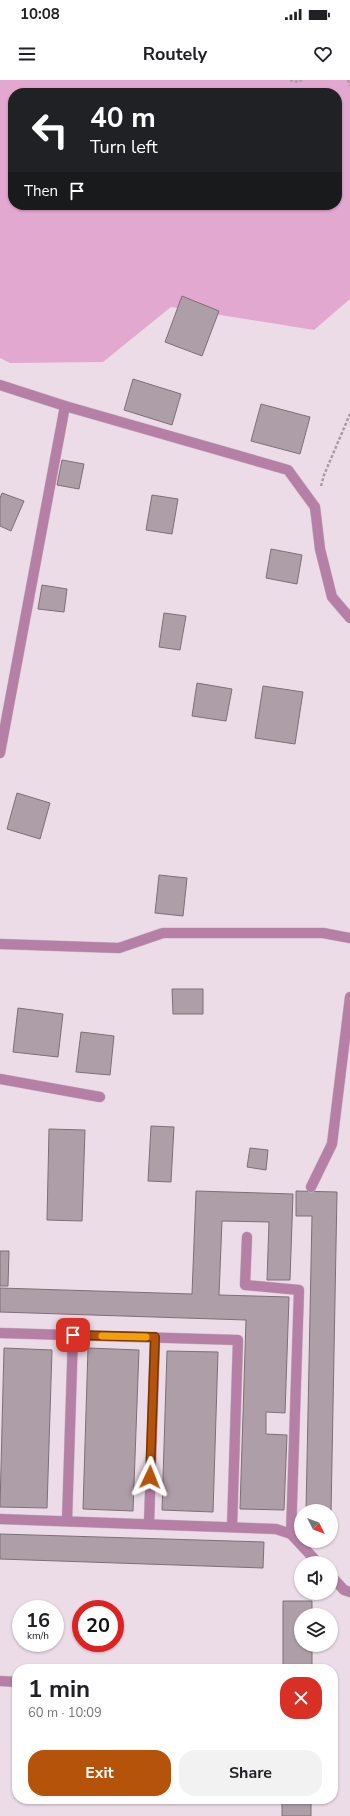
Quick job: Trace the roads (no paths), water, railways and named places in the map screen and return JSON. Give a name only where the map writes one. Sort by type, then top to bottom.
[{"type":"lane","points":[[0,386],[288,470],[315,507],[320,549],[332,597],[350,618]]},
{"type":"lane","points":[[0,753],[65,406]]},
{"type":"lane","points":[[0,944],[119,948],[163,933],[323,933],[350,938]]},
{"type":"lane","points":[[311,1187],[332,1144],[350,997]]},
{"type":"lane","points":[[0,1079],[100,1097]]},
{"type":"lane","points":[[247,1237],[245,1285],[298,1290],[291,1534]]},
{"type":"lane","points":[[0,1332],[238,1340],[232,1527]]},
{"type":"lane","points":[[67,1521],[73,1335]]},
{"type":"lane","points":[[149,1524],[155,1337]]},
{"type":"lane","points":[[0,1519],[276,1529],[291,1534],[311,1556]]},
{"type":"lane","points":[[338,1584],[344,1590],[350,1592]]},
{"type":"lane","points":[[0,1681],[12,1682]]}]
